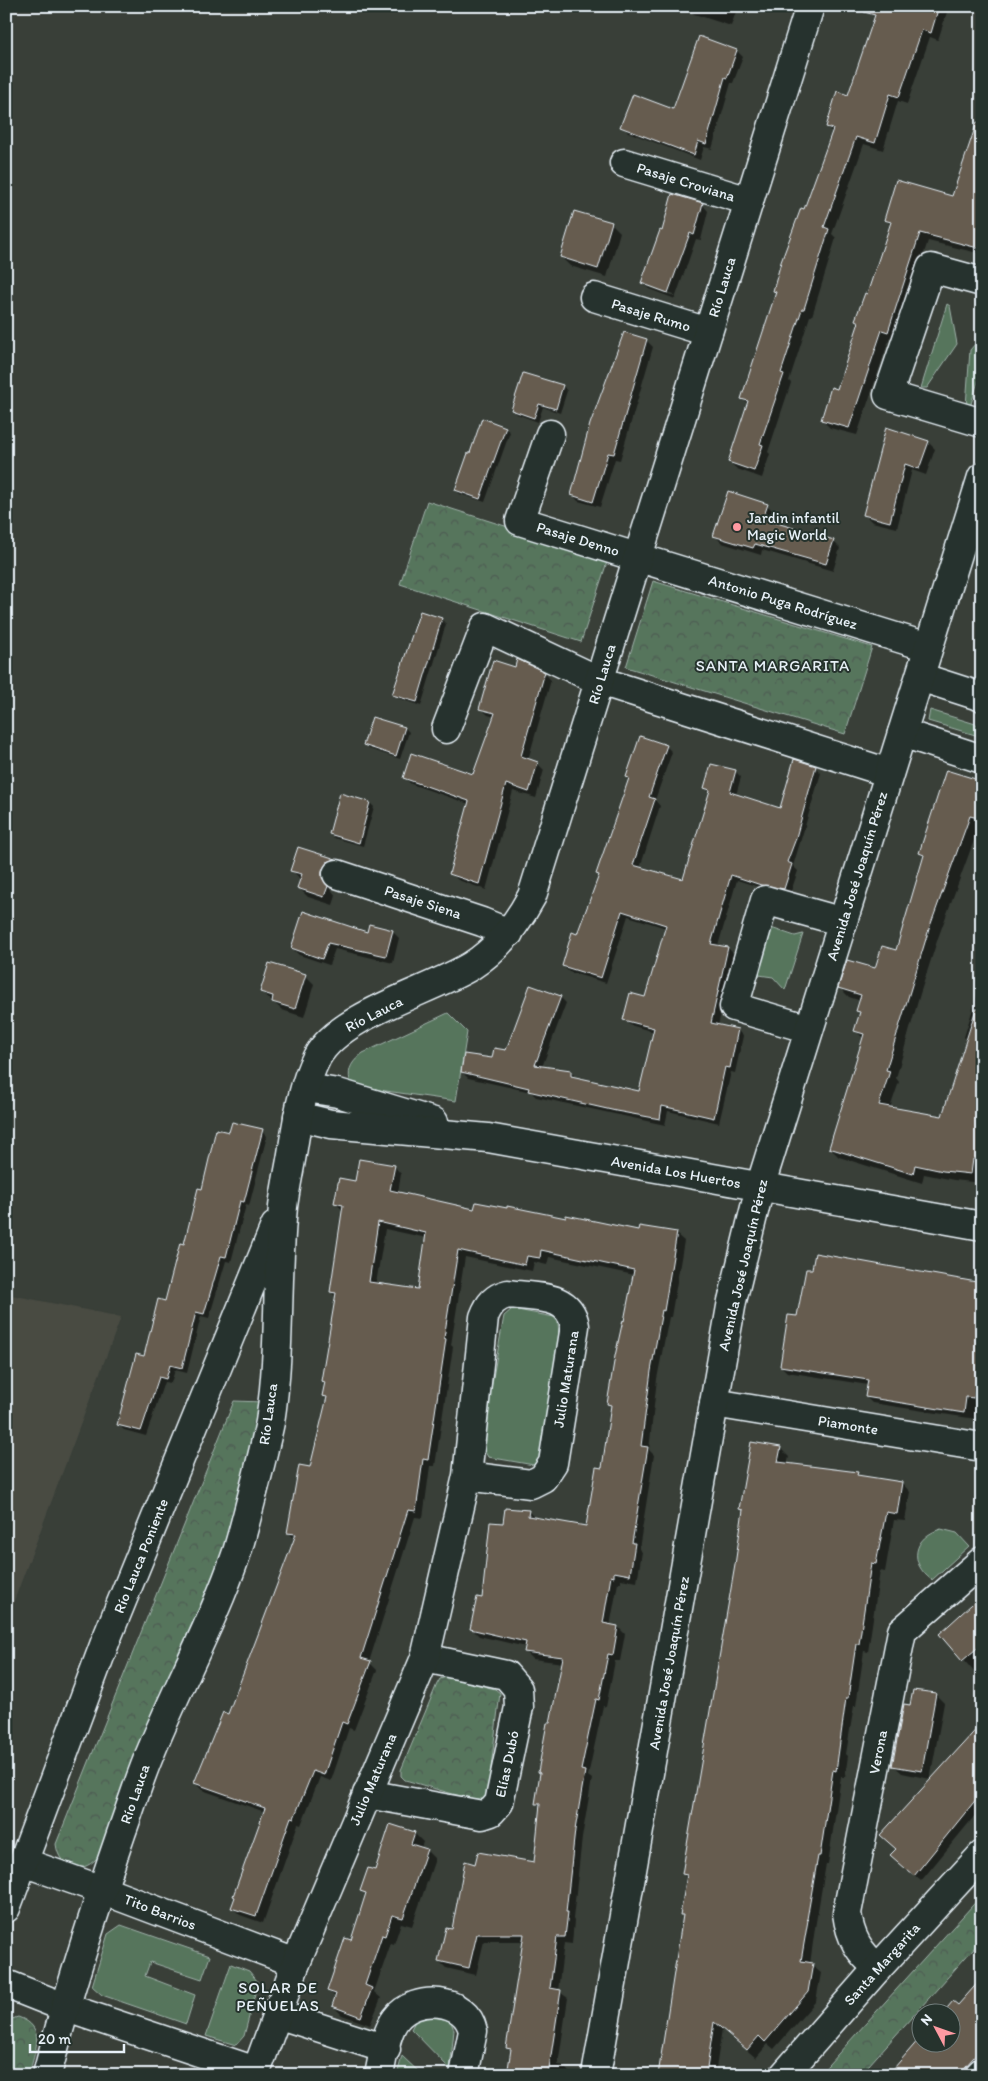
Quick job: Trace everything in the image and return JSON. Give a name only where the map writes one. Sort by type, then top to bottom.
[{"type":"street","name":"Río Lauca","points":[[47,2075],[64,2007],[102,1890],[151,1751],[236,1553],[256,1482],[270,1422],[277,1348],[283,1206],[298,1116],[306,1088],[318,1057],[329,1040],[347,1025],[472,965],[492,950],[509,933],[522,916],[532,896],[810,6]]},
{"type":"street","name":"Pasaje Croviana","points":[[624,163],[749,201]]},
{"type":"street","points":[[982,282],[931,268],[888,395],[982,423]]},
{"type":"street","name":"Pasaje Rumo","points":[[594,297],[708,332]]},
{"type":"street","name":"Pasaje Denno","points":[[550,434],[520,522],[638,558]]},
{"type":"street","name":"Avenida José Joaquín Pérez","points":[[596,2075],[732,1301],[760,1187],[982,477]]},
{"type":"street","name":"Antonio Puga Rodríguez","points":[[638,558],[928,648]]},
{"type":"street","points":[[446,729],[485,627],[600,681],[889,774]]},
{"type":"street","points":[[920,677],[982,697]]},
{"type":"street","points":[[902,733],[982,759]]},
{"type":"street","name":"Pasaje Siena","points":[[337,874],[482,922],[509,933]]},
{"type":"street","points":[[810,1029],[734,1007],[765,900],[843,922]]},
{"type":"street","name":"Avenida Los Huertos","points":[[306,1088],[338,1093],[488,1138]]},
{"type":"street","name":"Avenida Los Huertos","points":[[298,1116],[331,1124],[488,1138],[982,1226]]},
{"type":"street","name":"Río Lauca Poniente","points":[[6,1908],[106,1640],[283,1206]]},
{"type":"street","name":"Julio Maturana","points":[[256,2073],[296,1963],[425,1658],[467,1476],[484,1317],[487,1308],[493,1301],[508,1294],[561,1301],[572,1312],[575,1326],[553,1463],[549,1471],[543,1478],[530,1484],[467,1476]]},
{"type":"street","name":"Piamonte","points":[[714,1403],[982,1447]]},
{"type":"street","name":"Verona","points":[[878,1968],[864,1956],[854,1941],[847,1913],[902,1631],[982,1561]]},
{"type":"street","name":"Elías Dubó","points":[[366,1794],[482,1815],[491,1812],[499,1803],[519,1707],[518,1689],[506,1675],[425,1658]]},
{"type":"street","name":"Santa Margarita","points":[[784,2075],[878,1968],[982,1856]]},
{"type":"street","name":"Tito Barrios","points":[[22,1862],[296,1963]]},
{"type":"street","points":[[6,1984],[64,2007],[256,2073]]},
{"type":"street","points":[[277,2014],[382,2062],[394,2021],[410,2006],[420,2003],[432,2003],[458,2008],[468,2017],[472,2031],[464,2075]]},
{"type":"street","points":[[979,2075],[982,2072]]},
{"type":"shaded area","points":[[6,1294],[121,1317],[6,1622]]},
{"type":"green space","points":[[947,304],[950,306],[957,344],[927,388],[921,388]]},
{"type":"green space","points":[[982,336],[982,369],[969,410],[966,406],[970,350]]},
{"type":"green space","points":[[427,501],[608,559],[581,642],[400,584]]},
{"type":"green space","points":[[653,581],[872,647],[845,734],[626,667]]},
{"type":"green space","points":[[930,710],[982,726],[982,737],[928,721]]},
{"type":"green space","points":[[771,928],[795,936],[803,934],[785,990],[773,977],[759,975],[757,972]]},
{"type":"green space","points":[[448,1013],[467,1032],[456,1101],[358,1087],[350,1081],[349,1072],[352,1065],[363,1053]]},
{"type":"green space","points":[[512,1309],[554,1317],[558,1322],[559,1336],[540,1459],[534,1465],[488,1457],[481,1445],[504,1316]]},
{"type":"green space","points":[[234,1401],[263,1402],[250,1468],[208,1599],[148,1724],[100,1854],[87,1866],[80,1868],[67,1865],[58,1853],[56,1844]]},
{"type":"green space","points":[[941,1529],[957,1533],[969,1546],[932,1580],[919,1566],[917,1551],[924,1538]]},
{"type":"green space","points":[[446,1677],[495,1689],[500,1693],[488,1792],[483,1799],[445,1792],[405,1780],[401,1776],[401,1770],[437,1684],[440,1679]]},
{"type":"green space","points":[[982,1895],[982,1939],[924,2004],[910,2004],[910,2019],[860,2075],[819,2075]]},
{"type":"green space","points":[[121,1925],[210,1956],[202,1979],[150,1962],[145,1976],[195,1995],[186,2024],[102,1995],[92,1986],[108,1934]]},
{"type":"green space","points":[[231,1964],[249,1971],[258,1982],[244,2036],[236,2045],[206,2036]]},
{"type":"green space","points":[[423,2015],[451,2022],[454,2030],[450,2069],[411,2029],[417,2018]]},
{"type":"green space","points":[[18,2017],[27,2021],[33,2027],[37,2041],[36,2049],[29,2075],[6,2075],[6,2021]]},
{"type":"green space","points":[[402,2056],[422,2075],[397,2075]]},
{"type":"building","points":[[864,6],[939,6],[931,33],[922,30],[899,97],[890,94],[875,143],[856,137],[824,227],[829,229],[804,309],[802,309],[781,373],[784,374],[760,444],[763,445],[754,471],[728,462],[748,401],[741,399],[776,292],[773,291],[781,262],[801,208],[804,209],[833,129],[826,127],[837,91],[848,95],[875,15],[864,12]]},
{"type":"building","points":[[699,36],[737,50],[727,78],[725,77],[706,144],[698,141],[694,155],[620,127],[633,94],[673,109]]},
{"type":"building","points":[[977,122],[982,123],[982,249],[920,233],[888,332],[882,330],[849,428],[821,420],[831,387],[837,389],[859,322],[855,320],[865,293],[867,294],[891,222],[884,220],[896,180],[952,196]]},
{"type":"building","points":[[672,194],[703,203],[694,235],[690,233],[668,293],[641,283],[660,230],[662,231]]},
{"type":"building","points":[[574,211],[612,222],[598,269],[560,257]]},
{"type":"building","points":[[624,332],[647,339],[614,454],[608,453],[593,502],[571,495],[590,424]]},
{"type":"building","points":[[523,373],[563,385],[556,409],[539,404],[534,418],[511,410]]},
{"type":"building","points":[[482,418],[506,427],[480,499],[455,490]]},
{"type":"building","points":[[886,427],[929,441],[919,469],[905,464],[890,522],[863,515]]},
{"type":"building","points":[[728,491],[768,504],[763,519],[834,540],[826,564],[755,544],[753,548],[713,536]]},
{"type":"building","points":[[420,611],[442,618],[417,702],[392,695]]},
{"type":"building","points":[[517,659],[545,672],[521,756],[538,762],[529,792],[506,784],[479,884],[449,874],[469,801],[403,778],[411,753],[473,774],[495,713],[479,709],[493,660],[515,667]]},
{"type":"building","points":[[372,717],[405,727],[396,756],[363,745]]},
{"type":"building","points":[[640,736],[667,745],[649,797],[655,799],[633,865],[683,879],[710,790],[704,788],[711,764],[736,770],[730,792],[780,808],[794,759],[816,766],[795,841],[787,862],[792,864],[784,889],[761,885],[731,875],[711,944],[728,947],[711,1023],[738,1029],[730,1068],[725,1067],[714,1118],[662,1106],[660,1119],[616,1111],[528,1091],[529,1088],[461,1072],[464,1054],[492,1058],[494,1048],[506,1050],[530,985],[561,996],[535,1065],[571,1070],[571,1076],[639,1091],[654,1028],[623,1020],[630,993],[645,997],[666,925],[622,911],[601,978],[562,966],[572,932],[577,934],[599,875],[596,874],[629,778],[626,777]]},
{"type":"building","points":[[946,770],[982,781],[982,819],[970,816],[929,929],[886,1070],[890,1071],[879,1105],[942,1116],[976,1009],[982,1009],[982,1156],[973,1159],[971,1174],[915,1165],[913,1174],[829,1148],[864,1034],[854,1031],[860,1012],[856,1011],[861,995],[838,988],[847,960],[875,968],[882,946],[896,950],[924,855],[919,853]]},
{"type":"building","points":[[340,793],[370,802],[359,843],[329,834]]},
{"type":"building","points":[[298,847],[336,859],[327,862],[322,870],[322,878],[328,886],[324,897],[297,888],[302,874],[290,871]]},
{"type":"building","points":[[303,911],[367,932],[369,924],[393,930],[386,956],[328,943],[322,959],[291,948]]},
{"type":"building","points":[[269,963],[306,974],[295,1009],[272,1002],[273,996],[260,992]]},
{"type":"building","points":[[232,1122],[263,1129],[244,1202],[240,1201],[226,1257],[221,1256],[204,1314],[196,1312],[182,1368],[170,1365],[166,1379],[159,1377],[141,1431],[117,1425],[136,1354],[144,1356],[158,1299],[165,1301],[180,1243],[184,1244],[198,1188],[202,1189],[216,1129],[229,1132]]},
{"type":"building","points":[[359,1159],[395,1165],[390,1190],[474,1209],[476,1202],[566,1218],[566,1215],[638,1230],[639,1226],[677,1232],[664,1311],[662,1310],[651,1371],[641,1446],[648,1447],[632,1543],[635,1543],[630,1575],[614,1572],[614,1577],[611,1576],[603,1623],[618,1626],[613,1655],[608,1654],[599,1700],[596,1699],[581,1770],[585,1771],[575,1830],[565,1937],[557,1937],[550,1988],[561,1990],[548,2075],[507,2075],[511,2049],[506,2048],[524,1934],[477,1934],[469,1968],[438,1961],[446,1928],[452,1929],[465,1861],[475,1864],[478,1852],[534,1862],[540,1804],[535,1804],[540,1773],[538,1772],[547,1723],[550,1723],[563,1657],[524,1652],[526,1642],[470,1629],[477,1597],[482,1598],[490,1522],[503,1523],[505,1508],[529,1510],[528,1516],[586,1526],[596,1467],[602,1468],[611,1405],[607,1404],[615,1356],[634,1270],[541,1250],[540,1258],[527,1256],[525,1265],[458,1250],[428,1460],[423,1459],[416,1511],[408,1510],[361,1658],[371,1661],[347,1724],[342,1722],[324,1775],[313,1771],[294,1818],[291,1817],[256,1916],[231,1908],[235,1897],[233,1896],[265,1808],[194,1783],[223,1712],[228,1714],[296,1534],[287,1533],[299,1465],[310,1467],[327,1397],[322,1396],[325,1382],[321,1381],[336,1293],[330,1292],[343,1205],[334,1203],[339,1178],[355,1181]],"holes":[[[378,1222],[426,1233],[418,1289],[369,1282]]]},
{"type":"building","points":[[815,1253],[982,1283],[982,1350],[974,1398],[966,1397],[964,1413],[865,1397],[868,1380],[780,1366],[788,1315],[797,1316],[806,1269],[812,1269]]},
{"type":"building","points":[[751,1442],[781,1447],[778,1462],[858,1472],[857,1475],[902,1482],[897,1514],[886,1512],[876,1564],[871,1563],[859,1644],[856,1644],[848,1698],[846,1698],[836,1771],[833,1770],[801,1961],[813,1963],[808,1992],[765,2042],[759,2036],[747,2050],[714,2022],[706,2075],[658,2075],[683,1915],[680,1915],[687,1875],[682,1874],[735,1565],[743,1510],[739,1509]]},
{"type":"building","points":[[982,1595],[982,1644],[962,1661],[939,1634]]},
{"type":"building","points":[[913,1690],[936,1693],[922,1771],[892,1766],[904,1704],[910,1705]]},
{"type":"building","points":[[982,1723],[982,1792],[914,1876],[890,1855],[896,1849],[880,1835]]},
{"type":"building","points":[[390,1824],[415,1832],[411,1844],[427,1849],[403,1918],[392,1915],[385,1936],[382,1935],[365,1985],[372,1988],[361,2017],[332,2006],[336,1994],[327,1991],[345,1938],[351,1940],[366,1893],[360,1891],[368,1868],[375,1870]]},
{"type":"building","points":[[982,1978],[982,2048],[958,2075],[888,2075],[910,2050],[910,2054],[960,2054],[959,2004]]},
{"type":"place","name":"Jardin infantil Magic World","points":[[737,527]]},
{"type":"district","name":"SANTA MARGARITA","points":[[773,665]]},
{"type":"district","name":"SOLAR DE PEÑUELAS","points":[[278,1996]]}]
